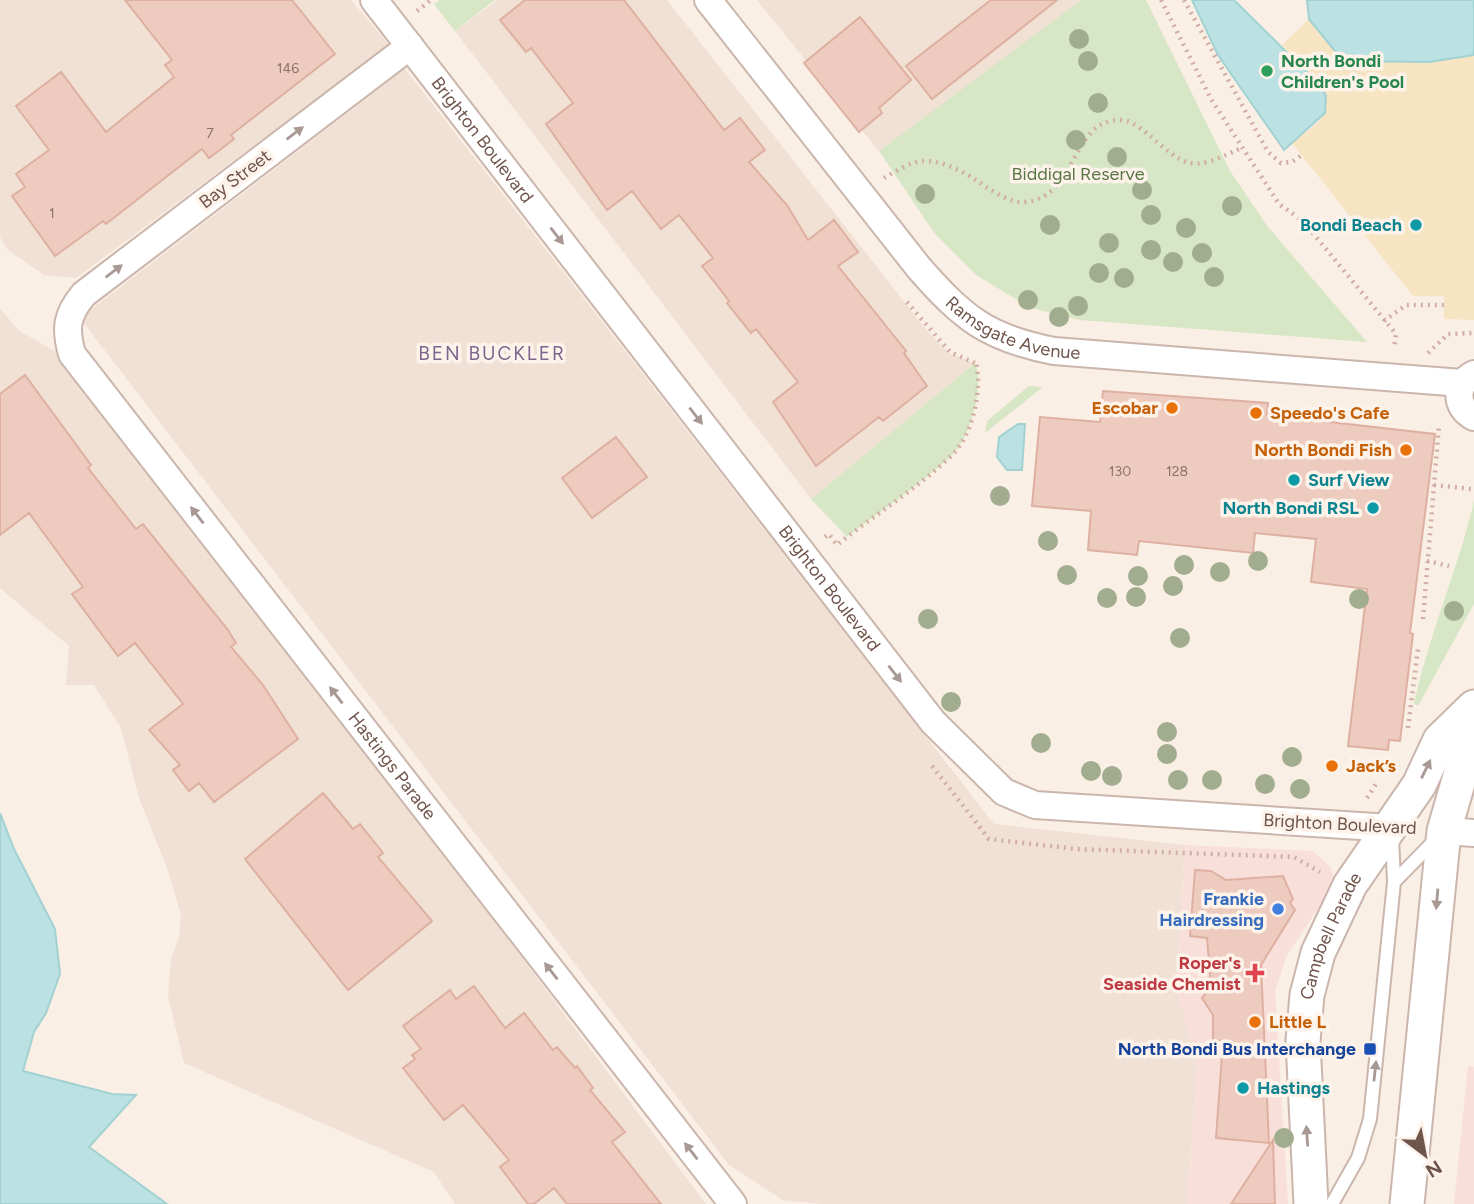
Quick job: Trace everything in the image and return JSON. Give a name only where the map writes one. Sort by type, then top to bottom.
[{"type":"street","name":"Brighton Boulevard","points":[[374,0],[933,722],[1004,792],[1035,805],[1459,832]]},
{"type":"street","name":"Ramsgate Avenue","points":[[708,0],[919,268],[949,302],[983,329],[1021,344],[1054,351],[1427,380],[1468,378]]},
{"type":"street","name":"Bay Street","points":[[67,319],[84,294],[410,46]]},
{"type":"street","name":"Hastings Parade","points":[[67,319],[66,334],[72,354],[733,1204]]},
{"type":"street","points":[[1468,378],[1460,403],[1474,416]]},
{"type":"street","name":"Campbell Parade","points":[[1311,1204],[1303,1052],[1307,995],[1318,953],[1350,885],[1419,785],[1440,740],[1474,707]]},
{"type":"street","points":[[1408,1204],[1474,728]]},
{"type":"lane","points":[[1332,1204],[1358,1158],[1370,1119],[1394,881],[1391,828]]},
{"type":"lane","points":[[1394,881],[1459,832]]},
{"type":"path","points":[[1161,0],[1211,99],[1241,148],[1279,204],[1303,220],[1396,334],[1394,348]]},
{"type":"path","points":[[1184,0],[1268,152],[1281,163],[1292,162],[1301,155]]},
{"type":"path","points":[[884,178],[923,161],[954,168],[1012,200],[1038,199],[1062,182],[1090,133],[1112,121],[1123,120],[1134,124],[1186,163],[1208,163],[1241,148]]},
{"type":"path","points":[[1384,321],[1406,305],[1444,305]]},
{"type":"path","points":[[802,553],[829,534],[837,545],[955,452],[973,416],[979,374],[975,363],[983,329]]},
{"type":"path","points":[[1423,619],[1440,412],[1428,393],[1428,351],[1448,334],[1474,332]]},
{"type":"path","points":[[1434,485],[1471,489]]},
{"type":"path","points":[[1427,561],[1448,566]]},
{"type":"path","points":[[1407,734],[1418,649]]},
{"type":"shaded area","points":[[0,0],[351,0],[389,45],[76,278],[44,275],[7,249],[0,237]]},
{"type":"shaded area","points":[[498,0],[667,0],[928,332],[949,353],[975,363],[811,499],[455,31]]},
{"type":"shaded area","points":[[757,0],[1081,0],[879,151]]},
{"type":"shaded area","points":[[405,69],[994,824],[1185,845],[1176,984],[1198,1068],[1187,1204],[820,1204],[783,1200],[729,1165],[80,318]]},
{"type":"shaded area","points":[[0,309],[20,331],[56,352],[512,944],[706,1204],[455,1204],[434,1172],[184,1063],[168,996],[171,959],[179,938],[181,915],[167,868],[139,798],[121,728],[94,685],[66,685],[69,646],[0,588]]},
{"type":"shaded area","points":[[1185,845],[1312,851],[1331,867],[1333,876],[1327,895],[1286,957],[1275,992],[1288,1204],[1187,1204],[1198,1068],[1176,984]]},
{"type":"shaded area","points":[[1468,1066],[1474,1067],[1474,1204],[1454,1204]]},
{"type":"green space","points":[[440,0],[495,0],[455,31],[434,4]]},
{"type":"green space","name":"Biddigal Reserve","points":[[1081,0],[1146,0],[1230,171],[1268,227],[1367,342],[1080,320],[1031,308],[976,275],[935,234],[879,151]]},
{"type":"green space","points":[[975,363],[978,373],[977,397],[970,424],[959,446],[928,476],[847,537],[811,499]]},
{"type":"green space","points":[[1029,386],[1043,387],[985,433],[987,421]]},
{"type":"green space","points":[[1474,501],[1474,604],[1418,706],[1414,704],[1420,678]]},
{"type":"sand","name":"Bondi Beach","points":[[1309,19],[1344,61],[1429,62],[1474,55],[1474,320],[1444,319],[1444,296],[1413,296],[1292,143],[1319,122],[1327,105],[1321,86],[1282,45]]},
{"type":"water","name":"North Bondi Children's Pool","points":[[1192,0],[1234,0],[1321,86],[1326,96],[1325,113],[1284,150],[1218,55]]},
{"type":"water","points":[[1307,0],[1474,0],[1474,55],[1429,62],[1343,61],[1309,19]]},
{"type":"water","points":[[1018,424],[1025,424],[1022,470],[1007,470],[997,457],[999,437]]},
{"type":"water","points":[[0,813],[14,849],[55,929],[60,974],[46,1013],[34,1032],[23,1071],[112,1094],[136,1095],[89,1147],[167,1204],[0,1204]]},
{"type":"building","points":[[125,0],[292,0],[335,54],[231,135],[234,139],[209,158],[202,149],[106,224],[103,221],[55,256],[12,196],[25,187],[16,174],[49,150],[16,106],[61,72],[106,132],[174,77],[165,65],[172,60]]},
{"type":"building","points":[[525,0],[624,0],[724,130],[740,118],[765,150],[749,162],[787,205],[808,240],[834,220],[858,252],[838,266],[906,351],[904,353],[927,386],[883,421],[879,417],[816,466],[773,402],[798,382],[756,329],[751,333],[727,303],[729,301],[702,266],[713,258],[679,215],[661,229],[632,191],[607,210],[546,124],[573,103],[531,48],[526,52],[500,20]]},
{"type":"building","points":[[991,0],[1057,0],[932,99],[906,66]]},
{"type":"building","points":[[860,17],[911,80],[879,108],[882,113],[859,132],[804,63]]},
{"type":"building","points":[[25,375],[91,465],[88,468],[136,529],[143,524],[228,630],[236,643],[231,647],[263,685],[298,739],[214,802],[199,783],[189,791],[173,770],[180,765],[149,730],[183,704],[135,643],[118,656],[72,594],[83,587],[29,513],[0,535],[0,394]]},
{"type":"building","points":[[1103,391],[1268,403],[1267,415],[1435,434],[1410,633],[1413,634],[1400,741],[1389,740],[1388,750],[1348,746],[1367,589],[1311,582],[1316,539],[1255,533],[1253,553],[1139,541],[1137,555],[1088,550],[1091,511],[1032,506],[1040,417],[1100,422]]},
{"type":"building","points":[[616,437],[647,477],[592,518],[562,478]]},
{"type":"building","points":[[323,793],[353,829],[360,824],[383,853],[378,857],[432,921],[348,990],[245,859]]},
{"type":"building","points":[[1195,870],[1211,871],[1226,880],[1283,876],[1293,899],[1290,903],[1295,910],[1261,965],[1269,1143],[1216,1138],[1223,1041],[1213,1040],[1213,1015],[1202,998],[1211,987],[1207,938],[1190,936]]},
{"type":"building","points":[[474,986],[505,1028],[524,1013],[553,1050],[557,1047],[575,1068],[577,1066],[593,1088],[590,1090],[625,1132],[612,1142],[661,1204],[567,1204],[554,1188],[534,1204],[528,1204],[500,1167],[509,1160],[463,1105],[444,1120],[403,1068],[415,1059],[412,1055],[421,1049],[403,1026],[450,990],[456,999]]},
{"type":"building","points":[[1273,1140],[1275,1204],[1231,1204]]},
{"type":"place","name":"North Bondi Children's Pool","points":[[1267,71]]},
{"type":"place","name":"Bondi Beach","points":[[1416,225]]},
{"type":"place","name":"Escobar","points":[[1172,408]]},
{"type":"place","name":"Speedo's Cafe","points":[[1256,413]]},
{"type":"place","name":"North Bondi Fish","points":[[1406,450]]},
{"type":"place","name":"Surf View","points":[[1294,480]]},
{"type":"place","name":"North Bondi RSL","points":[[1373,508]]},
{"type":"place","name":"Jack’s","points":[[1332,766]]},
{"type":"place","name":"Frankie Hairdressing","points":[[1278,909]]},
{"type":"place","name":"Roper's Seaside Chemist","points":[[1255,973]]},
{"type":"place","name":"Little L","points":[[1255,1022]]},
{"type":"place","name":"North Bondi Bus Interchange","points":[[1370,1049]]},
{"type":"place","name":"Hastings","points":[[1243,1088]]},
{"type":"district","name":"BEN BUCKLER","points":[[492,353]]}]
